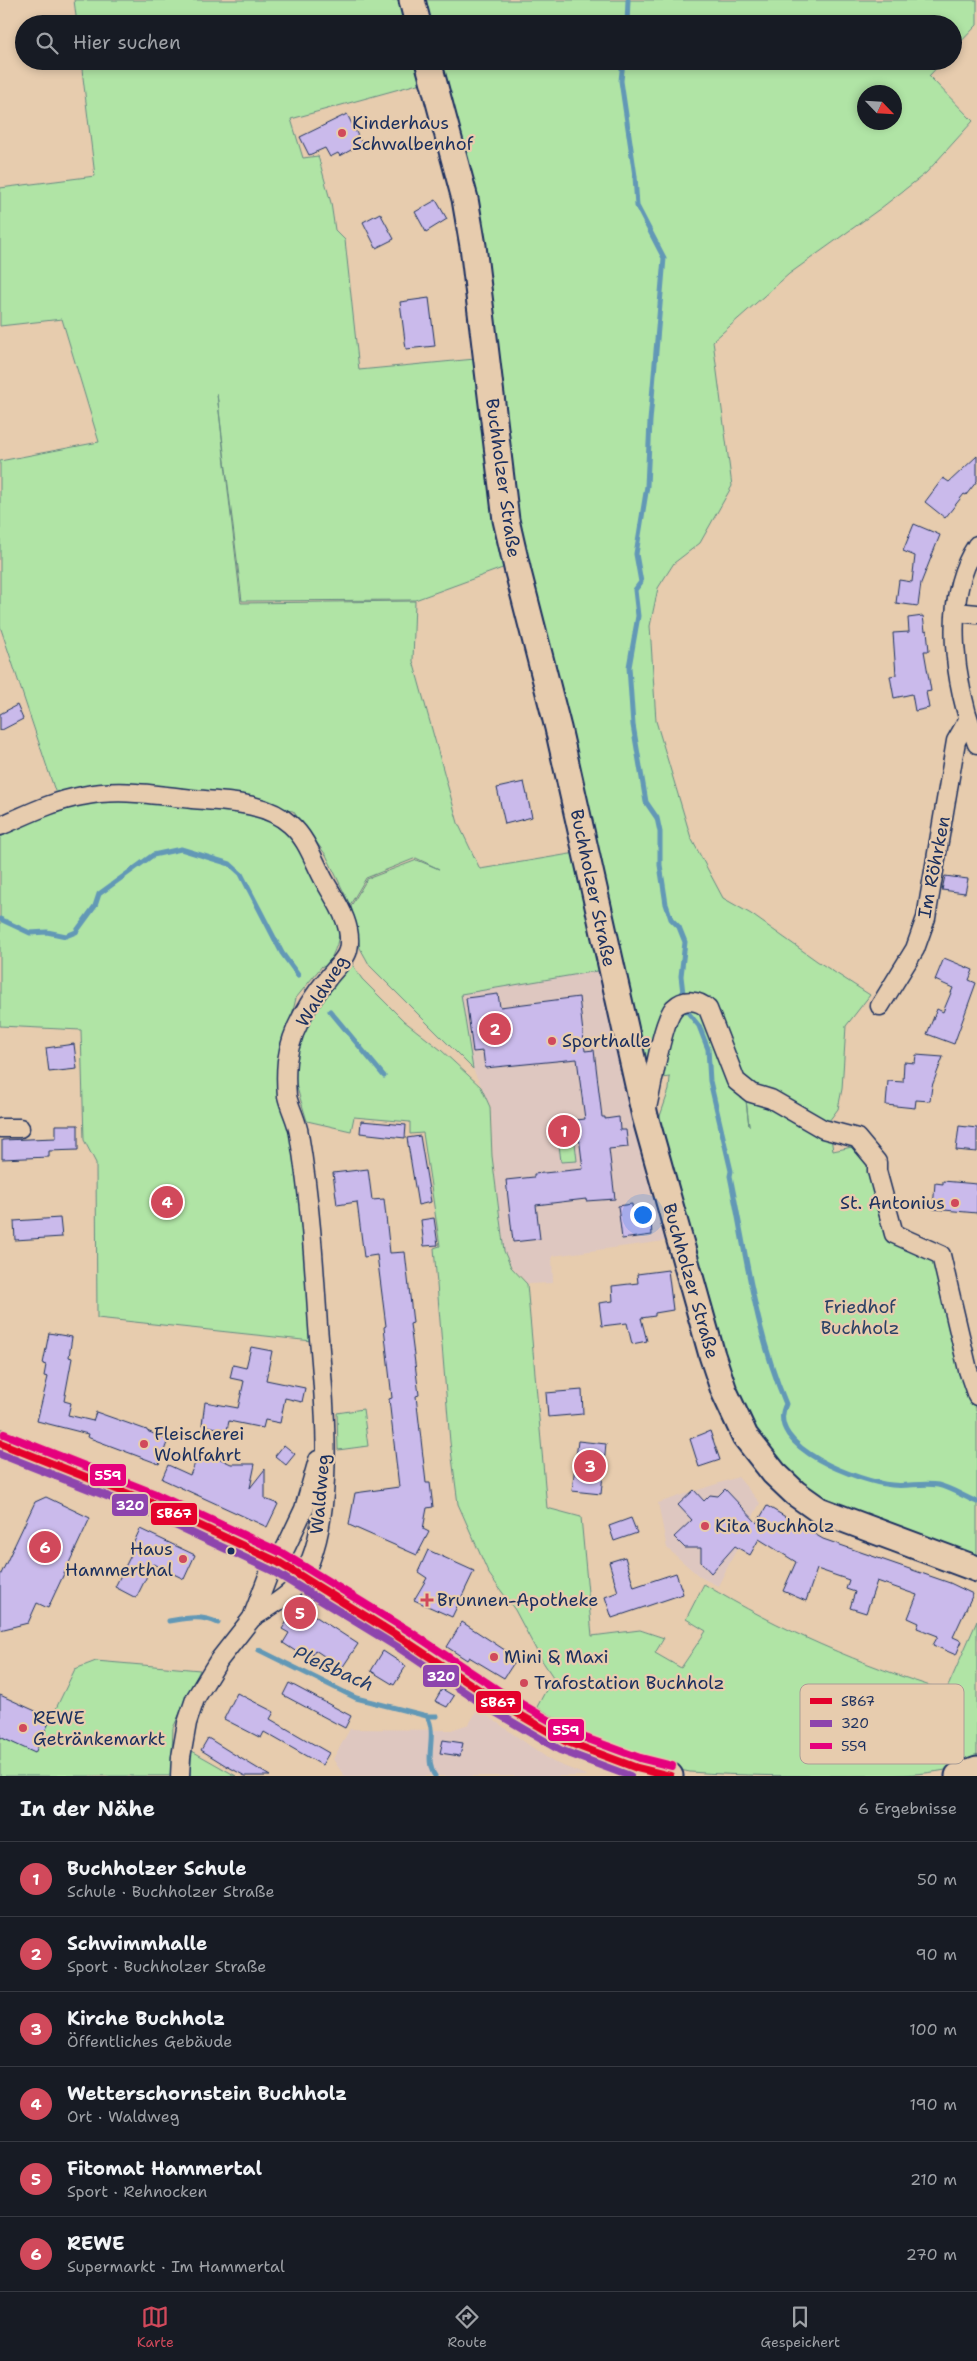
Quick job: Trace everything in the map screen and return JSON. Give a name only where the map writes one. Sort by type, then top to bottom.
[{"type":"street","points":[[412,0],[416,15]]},
{"type":"street","name":"Buchholzer Straße","points":[[430,70],[465,198],[473,246],[506,520],[558,728],[645,1116],[712,1355],[724,1391],[745,1436],[774,1473],[795,1493],[819,1510],[977,1569]]},
{"type":"street","points":[[977,545],[971,554],[960,582],[956,612],[956,661],[968,720],[977,744]]},
{"type":"street","points":[[956,612],[977,614]]},
{"type":"street","name":"Im Röhrken","points":[[880,1006],[915,949],[926,918],[956,741],[968,720]]},
{"type":"street","name":"Waldweg","points":[[0,826],[60,802],[105,792],[148,793],[253,806],[283,818],[294,827],[342,912],[348,930],[348,952],[306,1009],[293,1037],[287,1060],[287,1095],[299,1131],[315,1273],[325,1440],[322,1509],[314,1551],[303,1576],[295,1587],[282,1599],[252,1618]]},
{"type":"street","points":[[645,1116],[665,1029],[671,1013],[675,1007],[690,1001],[702,1002],[708,1009],[736,1081],[751,1092],[771,1099],[824,1129],[857,1138],[876,1162],[894,1234],[941,1256],[968,1370],[977,1396]]},
{"type":"street","points":[[0,1128],[20,1128]]},
{"type":"street","name":"Waldweg","points":[[252,1618],[268,1576],[278,1562],[304,1509],[325,1440]]},
{"type":"street","points":[[0,1443],[149,1502],[278,1562],[303,1576],[496,1701],[565,1741],[638,1768],[670,1776]]},
{"type":"street","points":[[180,1776],[187,1723],[196,1699],[212,1670],[252,1618]]},
{"type":"street","points":[[958,1776],[977,1769]]},
{"type":"shaded area","points":[[603,970],[641,1156],[665,1241],[552,1256],[553,1283],[528,1284],[512,1267],[504,1250],[493,1156],[491,1107],[473,1069],[460,994]]},
{"type":"shaded area","name":"Kita Buchholz","points":[[738,1477],[760,1503],[718,1586],[700,1577],[667,1548],[658,1503]]},
{"type":"shaded area","points":[[478,1709],[553,1762],[588,1776],[344,1776],[333,1759],[350,1729],[451,1730],[469,1724]]},
{"type":"green space","points":[[74,0],[401,0],[405,15],[76,15]]},
{"type":"green space","points":[[421,0],[977,0],[977,25],[962,41],[962,15],[425,15]]},
{"type":"green space","points":[[82,70],[418,70],[421,83],[291,119],[303,158],[318,156],[331,203],[335,230],[345,240],[359,370],[475,359],[508,566],[415,600],[242,601],[217,394],[241,603],[415,601],[413,661],[458,823],[480,869],[576,853],[603,970],[461,994],[473,1069],[370,966],[360,948],[351,906],[367,879],[417,860],[439,869],[416,858],[366,878],[350,905],[326,855],[293,811],[253,806],[57,797],[0,626],[0,461],[99,442],[62,319],[0,326],[0,188],[95,176]]},
{"type":"green space","name":"Friedhof Buchholz","points":[[440,70],[935,70],[929,76],[973,121],[926,173],[789,274],[713,341],[732,486],[700,543],[674,563],[658,588],[650,626],[656,721],[691,838],[723,898],[751,914],[817,961],[870,995],[846,1026],[842,1089],[838,1109],[826,1125],[831,1137],[833,1151],[852,1147],[871,1158],[893,1235],[934,1254],[977,1414],[977,1559],[824,1500],[776,1463],[752,1429],[734,1388],[658,1122],[669,1090],[670,1077],[646,1080],[518,515]],"holes":[[[710,996],[737,1061],[748,1082],[745,1091],[749,1126],[745,1092],[707,1014]]]},
{"type":"green space","points":[[128,796],[235,810],[256,815],[275,823],[289,832],[297,842],[333,910],[339,935],[337,945],[326,968],[322,966],[296,998],[282,1059],[296,1139],[312,1341],[97,1318],[96,1163],[84,1140],[81,1030],[0,1026],[0,837],[59,809]]},
{"type":"green space","points":[[352,964],[362,979],[404,1021],[441,1050],[481,1087],[490,1107],[492,1156],[504,1251],[511,1267],[527,1284],[547,1508],[581,1517],[592,1636],[640,1630],[664,1638],[655,1653],[681,1668],[706,1631],[686,1619],[704,1584],[762,1616],[822,1645],[883,1670],[924,1684],[800,1684],[800,1764],[964,1764],[964,1684],[949,1684],[977,1621],[977,1762],[929,1773],[896,1775],[768,1775],[690,1772],[650,1762],[610,1747],[537,1707],[553,1677],[541,1659],[515,1610],[489,1574],[458,1504],[450,1442],[434,1248],[440,1246],[423,1133],[410,1134],[410,1122],[354,1117],[351,1131],[307,1121],[291,1068],[299,1035],[336,978]]},
{"type":"green space","points":[[573,1125],[577,1161],[561,1162],[557,1127]]},
{"type":"green space","points":[[363,1409],[368,1446],[338,1450],[337,1413]]},
{"type":"green space","points":[[96,1661],[200,1670],[173,1728],[171,1776],[0,1776],[0,1737],[35,1752],[75,1669]]},
{"type":"green space","points":[[192,1751],[236,1776],[190,1776]]},
{"type":"building","points":[[347,114],[362,144],[340,156],[338,153],[330,157],[325,148],[309,155],[300,137]]},
{"type":"building","points":[[436,200],[447,219],[426,232],[415,212]]},
{"type":"building","points":[[380,213],[394,239],[376,248],[363,222]]},
{"type":"building","points":[[429,298],[435,346],[406,349],[400,302]]},
{"type":"building","points":[[977,456],[977,481],[945,518],[925,502],[943,478],[949,482]]},
{"type":"building","points":[[914,524],[940,535],[921,583],[918,606],[896,603],[899,580],[912,582],[915,556],[903,551]]},
{"type":"building","points":[[923,616],[925,631],[927,630],[929,651],[924,651],[931,691],[926,692],[929,708],[915,711],[912,694],[894,698],[890,676],[896,675],[893,633],[909,632],[908,618]]},
{"type":"building","points":[[17,705],[23,719],[0,731],[0,714]]},
{"type":"building","points":[[524,782],[532,817],[505,824],[497,788]]},
{"type":"building","points":[[945,876],[968,879],[965,893],[942,890]]},
{"type":"building","points":[[944,958],[973,970],[969,980],[976,983],[954,1044],[927,1034],[937,1009],[943,1012],[953,988],[935,980]]},
{"type":"building","points":[[498,994],[500,1007],[579,997],[585,1051],[594,1050],[602,1117],[605,1117],[605,1119],[619,1117],[620,1130],[626,1130],[628,1147],[609,1149],[615,1199],[586,1201],[586,1199],[536,1205],[540,1239],[513,1242],[506,1180],[534,1177],[534,1174],[583,1169],[577,1120],[585,1119],[577,1059],[485,1068],[483,1051],[473,1052],[466,998]]},
{"type":"building","points":[[74,1044],[77,1069],[49,1072],[46,1048]]},
{"type":"building","points":[[916,1055],[943,1057],[932,1086],[930,1101],[916,1100],[915,1108],[886,1105],[888,1081],[903,1082],[904,1062],[915,1063]]},
{"type":"building","points":[[361,1121],[406,1125],[405,1138],[360,1133]]},
{"type":"building","points":[[56,1125],[78,1125],[78,1150],[49,1151],[49,1157],[2,1159],[2,1140],[56,1138]]},
{"type":"building","points":[[959,1126],[977,1128],[977,1152],[956,1150]]},
{"type":"building","points":[[420,1136],[431,1202],[418,1205],[407,1138]]},
{"type":"building","points":[[368,1169],[372,1200],[384,1199],[390,1253],[405,1252],[413,1323],[410,1324],[419,1395],[416,1396],[426,1483],[430,1483],[433,1507],[427,1508],[423,1529],[429,1532],[417,1555],[349,1525],[355,1493],[399,1487],[389,1399],[392,1398],[384,1327],[386,1326],[377,1255],[364,1257],[357,1202],[337,1205],[333,1173]]},
{"type":"building","name":"St. Antonius","points":[[943,1181],[977,1184],[977,1213],[933,1209],[935,1183],[943,1184]]},
{"type":"building","points":[[632,1204],[634,1223],[651,1221],[652,1235],[622,1239],[618,1206]]},
{"type":"building","points":[[60,1218],[62,1237],[15,1240],[14,1221]]},
{"type":"building","points":[[434,1218],[438,1245],[424,1246],[421,1220]]},
{"type":"building","points":[[668,1270],[673,1310],[641,1318],[647,1341],[632,1344],[627,1323],[602,1326],[599,1303],[613,1301],[612,1286],[638,1283],[637,1274]]},
{"type":"building","points":[[49,1333],[72,1337],[69,1357],[72,1358],[64,1401],[71,1403],[68,1415],[93,1421],[96,1412],[147,1430],[168,1440],[159,1464],[87,1437],[88,1434],[37,1421],[48,1377],[44,1376],[46,1365],[43,1364]]},
{"type":"building","points":[[251,1347],[272,1351],[266,1380],[305,1388],[302,1402],[285,1398],[280,1423],[265,1420],[263,1428],[229,1421],[227,1430],[202,1425],[205,1402],[238,1408],[244,1381],[230,1378],[233,1365],[246,1368]]},
{"type":"building","points":[[582,1390],[583,1414],[548,1417],[546,1393]]},
{"type":"building","points":[[710,1431],[720,1460],[699,1467],[690,1439]]},
{"type":"building","points":[[578,1441],[606,1444],[601,1494],[572,1491]]},
{"type":"building","points":[[284,1445],[295,1454],[286,1465],[275,1456]]},
{"type":"building","points":[[201,1450],[231,1464],[255,1464],[250,1488],[265,1469],[265,1499],[278,1504],[267,1527],[162,1479],[168,1465],[190,1475]]},
{"type":"building","points":[[725,1489],[757,1523],[767,1506],[823,1539],[950,1583],[973,1594],[953,1637],[962,1641],[956,1655],[933,1645],[938,1636],[917,1628],[919,1623],[908,1618],[917,1595],[877,1581],[866,1613],[850,1608],[855,1592],[846,1589],[849,1580],[817,1569],[806,1601],[783,1591],[796,1562],[759,1539],[750,1555],[735,1546],[711,1573],[701,1562],[701,1548],[685,1548],[674,1537],[692,1520],[678,1505],[694,1490],[704,1501],[710,1495],[718,1496]]},
{"type":"building","points":[[46,1497],[90,1518],[48,1608],[37,1603],[28,1623],[0,1630],[0,1576],[35,1502]]},
{"type":"building","points":[[631,1518],[637,1533],[614,1541],[609,1526]]},
{"type":"building","points":[[140,1529],[195,1555],[184,1579],[153,1564],[136,1598],[115,1587],[131,1555],[129,1553]]},
{"type":"building","points":[[428,1550],[474,1571],[452,1617],[414,1600],[427,1578],[418,1572]]},
{"type":"building","points":[[625,1557],[634,1587],[676,1573],[683,1594],[612,1618],[605,1597],[618,1592],[609,1562]]},
{"type":"building","points":[[298,1605],[358,1644],[342,1668],[315,1650],[309,1660],[283,1643],[289,1633],[282,1629]]},
{"type":"building","points":[[462,1622],[517,1658],[504,1678],[469,1657],[467,1660],[447,1647]]},
{"type":"building","points":[[383,1651],[406,1666],[394,1685],[371,1671]]},
{"type":"building","points":[[289,1683],[351,1716],[345,1728],[283,1695]]},
{"type":"building","points":[[442,1689],[454,1696],[447,1707],[435,1701]]},
{"type":"building","points":[[237,1693],[274,1712],[270,1719],[329,1753],[322,1765],[264,1732],[261,1738],[224,1719]]},
{"type":"building","name":"REWE Getränkemarkt","points":[[0,1695],[51,1718],[35,1753],[0,1737]]},
{"type":"building","points":[[208,1738],[270,1776],[245,1776],[225,1765],[201,1750]]},
{"type":"building","points":[[443,1740],[463,1743],[460,1756],[440,1753]]},
{"type":"waterway","points":[[627,15],[628,0]]},
{"type":"waterway","points":[[622,70],[621,81],[635,176],[637,206],[664,258],[650,421],[647,486],[636,554],[641,582],[635,590],[638,616],[629,667],[633,725],[646,802],[657,818],[660,832],[660,865],[666,904],[671,919],[679,927],[685,942],[681,976],[683,993]]},
{"type":"waterway","points":[[0,919],[30,933],[47,932],[66,936],[76,932],[95,906],[99,894],[153,855],[181,849],[230,864],[241,874],[282,953],[298,975]]},
{"type":"waterway","points":[[686,1010],[699,1026],[708,1049],[710,1081],[731,1171],[730,1176],[752,1292],[766,1348],[786,1404],[783,1420],[789,1435],[802,1448],[819,1460],[839,1470],[892,1485],[938,1485],[977,1502]]},
{"type":"waterway","points":[[330,1011],[384,1076]]},
{"type":"waterway","name":"Pleßbach","points":[[169,1621],[200,1618],[218,1623]]},
{"type":"waterway","name":"Pleßbach","points":[[259,1650],[356,1698],[427,1716],[431,1731],[430,1762],[435,1776]]},
{"type":"waterway","points":[[427,1716],[437,1716]]},
{"type":"transit line","name":"559","points":[[4,1434],[153,1493],[282,1553],[409,1631],[501,1692],[569,1732],[640,1758],[672,1766]]},
{"type":"transit line","name":"SB67","points":[[0,1443],[149,1502],[278,1562],[404,1640],[496,1701],[565,1741],[637,1768],[670,1776]]},
{"type":"transit line","name":"320","points":[[0,1454],[145,1511],[273,1571],[399,1648],[490,1709],[560,1750],[630,1776]]},
{"type":"place","name":"Kinderhaus Schwalbenhof","points":[[342,133]]},
{"type":"place","name":"Schwimmhalle","points":[[495,1029]]},
{"type":"place","name":"Sporthalle","points":[[552,1041]]},
{"type":"place","name":"Buchholzer Schule","points":[[564,1131]]},
{"type":"place","name":"Wetterschornstein Buchholz","points":[[167,1202]]},
{"type":"place","name":"St. Antonius","points":[[955,1203]]},
{"type":"place","name":"Fleischerei Wohlfahrt","points":[[144,1444]]},
{"type":"place","name":"Kirche Buchholz","points":[[590,1466]]},
{"type":"place","name":"Kita Buchholz","points":[[705,1526]]},
{"type":"place","name":"REWE","points":[[45,1547]]},
{"type":"place","name":"Haus Hammerthal","points":[[183,1559]]},
{"type":"place","name":"Brunnen-Apotheke","points":[[427,1600]]},
{"type":"place","name":"Fitomat Hammertal","points":[[300,1613]]},
{"type":"place","name":"Mini & Maxi","points":[[494,1657]]},
{"type":"place","name":"Trafostation Buchholz","points":[[524,1683]]},
{"type":"place","name":"REWE Getränkemarkt","points":[[23,1728]]}]
